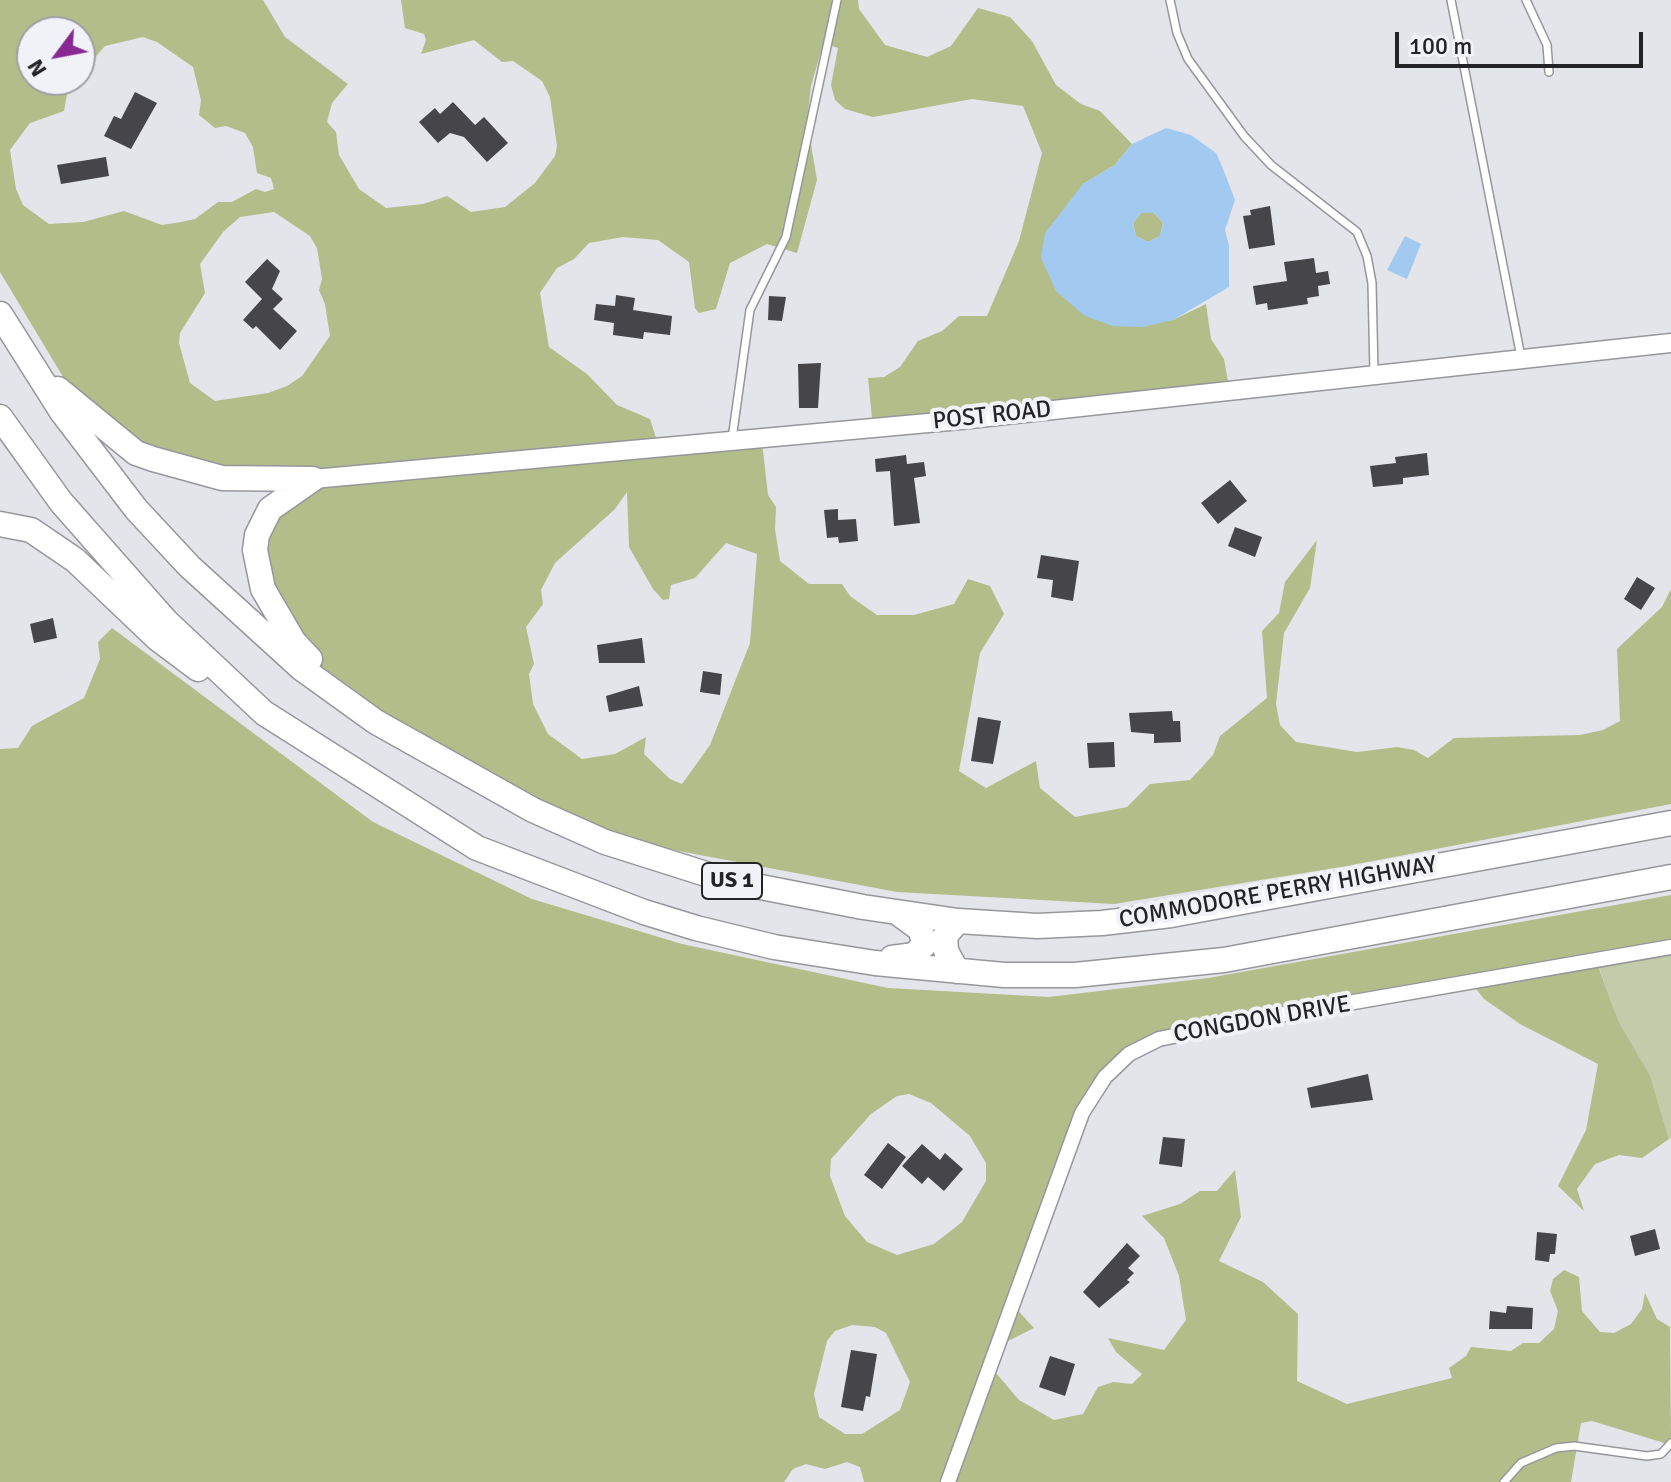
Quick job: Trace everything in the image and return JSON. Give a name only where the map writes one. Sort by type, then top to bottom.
[{"type":"highway","name":"COMMODORE PERRY HIGHWAY","points":[[0,314],[62,412],[136,509],[189,566],[301,668],[376,722],[471,778],[605,842],[725,880],[898,913],[1037,926],[1171,915],[1671,823]]},
{"type":"highway","points":[[27,356],[60,392],[136,453],[190,472],[222,478],[313,479]]},
{"type":"highway","name":"US 1","points":[[0,417],[61,502],[166,621],[264,713],[449,833],[501,859],[696,928],[774,947],[875,963],[957,971],[1075,975],[1185,966],[1671,877]]},
{"type":"highway","points":[[222,478],[252,497],[258,512],[257,570],[263,589],[294,642],[376,722]]},
{"type":"highway","points":[[257,535],[270,509],[313,479]]},
{"type":"highway","points":[[0,524],[31,530],[75,560],[158,639],[264,713]]},
{"type":"highway","points":[[875,963],[923,950],[925,937],[920,929],[898,913]]},
{"type":"highway","points":[[957,971],[946,951],[945,936],[958,921]]},
{"type":"street","name":"POST ROAD","points":[[313,479],[1008,415],[1671,343]]},
{"type":"street","name":"CONGDON DRIVE","points":[[948,1482],[1082,1113],[1105,1077],[1129,1054],[1159,1039],[1256,1019],[1671,947]]},
{"type":"lane","points":[[732,440],[750,310],[786,237],[837,0]]},
{"type":"lane","points":[[1170,0],[1177,33],[1188,59],[1244,136],[1271,165],[1357,232],[1367,256],[1372,283],[1374,375]]},
{"type":"lane","points":[[1451,0],[1522,359]]},
{"type":"lane","points":[[1526,0],[1547,45],[1549,72]]},
{"type":"lane","points":[[1504,1482],[1521,1463],[1556,1448],[1574,1446],[1647,1456],[1661,1454],[1671,1443]]},
{"type":"green space","points":[[0,0],[263,0],[285,37],[348,84],[332,103],[327,122],[336,132],[339,155],[359,189],[386,208],[423,204],[447,196],[471,212],[505,207],[535,183],[555,156],[557,146],[550,97],[542,81],[513,61],[502,62],[474,40],[421,54],[426,40],[424,34],[405,28],[401,0],[858,0],[859,9],[885,45],[927,57],[951,46],[978,8],[1010,17],[1032,41],[1056,85],[1081,104],[1100,111],[1132,144],[1115,165],[1083,184],[1173,320],[1206,304],[1211,339],[1224,359],[1229,387],[873,428],[868,378],[884,377],[900,367],[918,341],[942,331],[959,316],[987,316],[1019,241],[1042,153],[1023,106],[972,99],[873,117],[845,109],[835,100],[831,85],[838,48],[829,45],[822,48],[811,86],[807,121],[817,180],[797,253],[767,244],[730,263],[716,309],[699,313],[695,308],[689,262],[658,240],[623,237],[589,243],[574,259],[557,268],[540,293],[549,347],[587,374],[617,405],[650,419],[659,447],[762,442],[768,495],[776,507],[775,529],[780,561],[809,584],[842,584],[850,596],[877,615],[914,615],[954,604],[968,579],[990,586],[1004,614],[980,653],[959,771],[986,788],[1036,761],[1040,788],[1075,817],[1127,807],[1150,784],[1190,780],[1213,755],[1220,736],[1267,698],[1262,631],[1279,613],[1285,582],[1317,540],[1310,588],[1284,633],[1276,704],[1280,725],[1296,742],[1357,752],[1397,747],[1414,750],[1428,758],[1454,738],[1580,735],[1603,730],[1620,721],[1617,649],[1662,607],[1671,589],[1671,804],[1347,866],[1114,904],[897,892],[636,843],[535,800],[390,716],[302,652],[254,545],[301,485],[219,480],[89,420],[0,272]],"holes":[[[16,16],[96,16],[96,56],[105,46],[143,37],[157,42],[193,67],[201,100],[199,115],[215,128],[226,126],[245,133],[253,147],[257,173],[271,178],[274,189],[265,192],[256,189],[232,202],[218,202],[195,219],[162,225],[124,211],[83,222],[49,224],[23,205],[16,189],[10,150],[30,123],[64,111],[67,96],[16,96]],[[274,212],[310,236],[317,248],[322,279],[319,290],[325,304],[330,336],[302,376],[287,386],[268,393],[215,401],[190,383],[179,343],[180,333],[205,293],[200,264],[223,232],[240,217]],[[627,492],[629,547],[653,589],[663,600],[669,599],[671,585],[695,578],[726,543],[757,554],[750,643],[710,745],[682,784],[670,779],[644,754],[646,737],[615,754],[582,759],[548,734],[533,704],[529,674],[534,664],[526,627],[543,604],[541,590],[555,563],[615,509]]]},
{"type":"green space","points":[[1141,213],[1154,213],[1163,223],[1160,236],[1148,242],[1136,236],[1133,223]]},
{"type":"green space","points":[[112,628],[373,822],[532,899],[682,944],[888,988],[1049,997],[1208,978],[1671,895],[1671,949],[1597,964],[1619,1022],[1650,1075],[1669,1139],[1642,1158],[1619,1155],[1595,1164],[1577,1189],[1584,1211],[1558,1186],[1586,1130],[1598,1064],[1520,1024],[1484,999],[1473,985],[1154,1040],[1100,1079],[1012,1304],[1034,1328],[996,1347],[990,1366],[1019,1400],[1054,1420],[1083,1414],[1098,1387],[1113,1382],[1132,1384],[1142,1374],[1116,1352],[1108,1338],[1164,1350],[1186,1320],[1179,1276],[1164,1238],[1142,1216],[1180,1204],[1200,1191],[1217,1191],[1235,1170],[1241,1217],[1219,1261],[1263,1282],[1298,1314],[1297,1381],[1347,1404],[1452,1378],[1449,1368],[1466,1356],[1471,1347],[1511,1351],[1523,1343],[1539,1343],[1554,1329],[1558,1311],[1550,1291],[1553,1279],[1564,1270],[1579,1277],[1582,1311],[1600,1332],[1614,1333],[1631,1324],[1642,1309],[1645,1293],[1657,1319],[1670,1327],[1671,1445],[1592,1421],[1581,1423],[1571,1482],[864,1482],[860,1467],[847,1462],[825,1469],[806,1464],[793,1469],[784,1482],[0,1482],[0,749],[18,748],[32,726],[84,698],[100,659],[98,642]],"holes":[[[909,1094],[931,1103],[970,1136],[986,1163],[986,1181],[962,1222],[934,1244],[897,1255],[867,1242],[845,1216],[830,1176],[831,1159],[871,1114],[897,1096]],[[852,1325],[875,1327],[886,1333],[910,1382],[900,1410],[862,1434],[845,1434],[819,1417],[814,1394],[827,1341],[835,1331]]]},
{"type":"green space","points":[[1671,949],[1669,1139],[1650,1075],[1619,1022],[1597,963]]},
{"type":"water","points":[[1166,128],[1191,135],[1216,153],[1235,200],[1225,230],[1229,246],[1229,287],[1173,320],[1143,327],[1113,326],[1085,316],[1056,291],[1041,258],[1045,233],[1083,184],[1115,165],[1132,144]],"holes":[[[1141,213],[1154,213],[1163,223],[1160,236],[1148,242],[1136,236],[1133,223]]]},
{"type":"water","points":[[1405,236],[1421,244],[1407,279],[1387,270]]},
{"type":"building","points":[[135,92],[157,103],[131,149],[104,136],[114,116],[121,119]]},
{"type":"building","points":[[453,102],[475,125],[484,117],[508,143],[487,162],[464,137],[450,133],[438,143],[419,122],[435,108],[440,114]]},
{"type":"building","points":[[106,157],[109,176],[61,184],[57,165]]},
{"type":"building","points":[[1270,206],[1275,245],[1249,249],[1243,216],[1251,215],[1250,210]]},
{"type":"building","points":[[1314,258],[1316,273],[1328,271],[1330,284],[1318,286],[1319,296],[1307,298],[1308,304],[1268,310],[1267,303],[1256,305],[1253,286],[1287,281],[1284,262]]},
{"type":"building","points":[[267,259],[280,271],[272,289],[283,299],[273,309],[297,331],[280,350],[256,326],[253,329],[243,320],[262,299],[245,282]]},
{"type":"building","points":[[616,295],[635,298],[633,310],[672,316],[670,335],[644,332],[643,339],[613,335],[614,323],[594,320],[596,304],[615,306]]},
{"type":"building","points":[[769,296],[786,297],[782,321],[768,320]]},
{"type":"building","points":[[821,363],[818,408],[799,408],[798,364]]},
{"type":"building","points":[[1427,453],[1429,475],[1403,478],[1403,484],[1373,487],[1370,466],[1396,463],[1395,457]]},
{"type":"building","points":[[906,455],[907,464],[924,462],[926,476],[914,478],[920,523],[894,526],[890,471],[876,472],[875,459]]},
{"type":"building","points":[[1230,480],[1247,501],[1218,524],[1201,503]]},
{"type":"building","points":[[838,509],[838,520],[856,519],[858,541],[839,543],[838,537],[827,538],[824,510]]},
{"type":"building","points":[[1235,527],[1262,537],[1255,557],[1228,546]]},
{"type":"building","points":[[1041,555],[1079,561],[1073,601],[1051,597],[1053,580],[1037,578]]},
{"type":"building","points":[[1637,577],[1655,588],[1641,610],[1624,599]]},
{"type":"building","points":[[53,618],[57,638],[34,643],[30,624]]},
{"type":"building","points":[[642,638],[645,663],[599,663],[597,645]]},
{"type":"building","points":[[703,671],[722,674],[720,695],[700,692]]},
{"type":"building","points":[[639,686],[643,706],[609,712],[606,696]]},
{"type":"building","points":[[1172,711],[1173,721],[1180,721],[1181,742],[1154,743],[1154,734],[1131,732],[1129,713]]},
{"type":"building","points":[[978,717],[1001,721],[993,764],[971,761]]},
{"type":"building","points":[[1114,742],[1115,767],[1089,768],[1087,743]]},
{"type":"building","points":[[1368,1074],[1373,1100],[1311,1108],[1307,1088]]},
{"type":"building","points":[[1163,1137],[1185,1139],[1182,1167],[1159,1164]]},
{"type":"building","points":[[888,1143],[906,1157],[882,1189],[864,1175]]},
{"type":"building","points":[[922,1144],[940,1160],[945,1153],[963,1169],[944,1191],[928,1177],[922,1184],[902,1166]]},
{"type":"building","points":[[1655,1229],[1660,1249],[1635,1256],[1630,1236]]},
{"type":"building","points":[[1537,1232],[1557,1234],[1555,1254],[1550,1254],[1549,1262],[1535,1260]]},
{"type":"building","points":[[1127,1243],[1140,1256],[1128,1268],[1134,1273],[1127,1280],[1130,1282],[1099,1308],[1083,1292]]},
{"type":"building","points":[[1507,1306],[1533,1308],[1532,1329],[1489,1329],[1490,1311],[1506,1313]]},
{"type":"building","points":[[851,1350],[877,1354],[870,1397],[866,1396],[863,1411],[841,1407]]},
{"type":"building","points":[[1050,1356],[1075,1364],[1065,1396],[1039,1387]]}]
